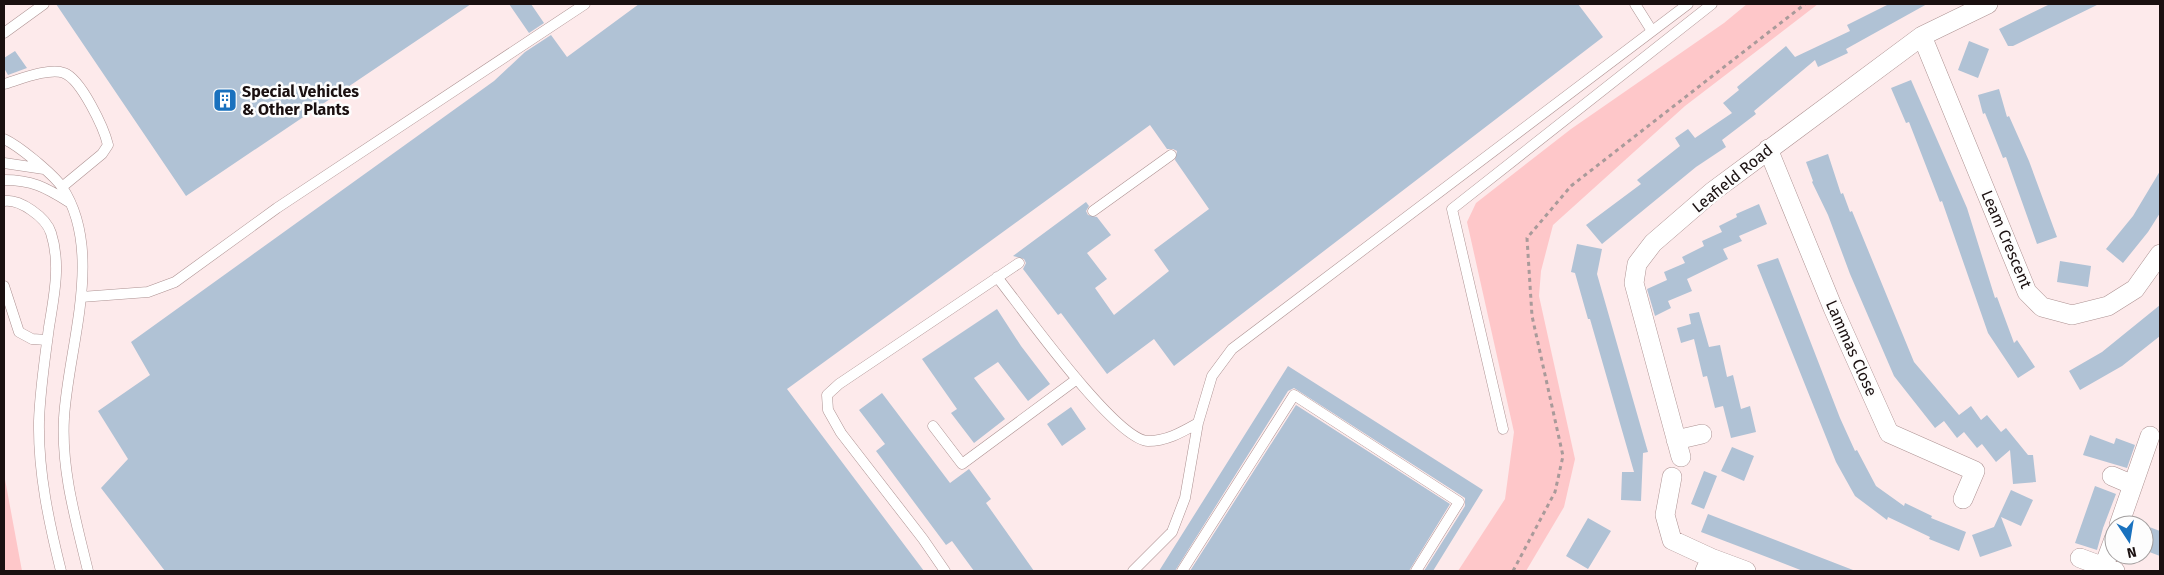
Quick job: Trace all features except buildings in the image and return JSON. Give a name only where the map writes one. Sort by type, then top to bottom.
[{"type":"street","name":"Leafield Road","points":[[1702,434],[1679,448],[1634,283],[1637,264],[1661,237],[1712,192],[1768,149],[1922,36],[1988,4]]},
{"type":"street","name":"Leam Crescent","points":[[1922,36],[2027,292],[2042,307],[2072,315],[2108,306],[2135,289],[2160,254]]},
{"type":"street","name":"Lammas Close","points":[[1768,149],[1833,308],[1889,433],[1975,471],[1963,499]]},
{"type":"street","points":[[2122,515],[2150,436]]},
{"type":"street","points":[[2112,476],[2133,485]]},
{"type":"street","points":[[1672,477],[1665,515],[1672,540],[1708,565],[1746,571]]},
{"type":"street","points":[[2080,558],[2110,569]]},
{"type":"lane","points":[[4,32],[44,4]]},
{"type":"lane","points":[[80,297],[148,292],[175,282],[277,208],[585,4]]},
{"type":"lane","points":[[1635,4],[1652,31]]},
{"type":"lane","points":[[1503,429],[1452,208],[1712,4]]},
{"type":"lane","points":[[1133,571],[1172,532],[1184,498],[1198,423],[1212,376],[1232,350],[1684,5]]},
{"type":"lane","points":[[4,84],[36,74],[63,72],[72,78],[95,111],[108,145],[102,154],[62,187]]},
{"type":"lane","points":[[4,139],[16,145],[45,169],[62,187],[77,219],[82,249],[80,297],[64,418],[65,467],[88,571]]},
{"type":"lane","points":[[1093,212],[1171,155]]},
{"type":"lane","points":[[4,163],[45,169]]},
{"type":"lane","points":[[4,180],[21,180],[41,185],[69,202]]},
{"type":"lane","points":[[4,201],[9,201],[34,211],[51,231],[55,250],[56,280],[47,340],[39,422],[41,462],[51,531],[61,571]]},
{"type":"lane","points":[[945,571],[923,539],[841,432],[828,410],[827,395],[839,384],[1019,263]]},
{"type":"lane","points":[[997,277],[1089,396],[1128,431],[1146,441],[1172,438],[1198,423]]},
{"type":"lane","points":[[4,286],[19,332],[32,340],[47,340]]},
{"type":"lane","points":[[933,426],[962,464],[1077,379]]},
{"type":"lane","points":[[1182,571],[1294,395],[1459,502],[1416,571]]},
{"type":"path","points":[[1513,571],[1555,492],[1563,456],[1532,316],[1527,238],[1571,186],[1805,4]]},
{"type":"shaded area","points":[[1747,4],[1818,4],[1685,106],[1553,225],[1541,271],[1539,296],[1575,459],[1564,507],[1526,571],[1458,571],[1505,499],[1514,432],[1467,222],[1476,203],[1571,129],[1724,23]]},
{"type":"shaded area","points":[[4,474],[22,571],[4,571]]},
{"type":"place","name":"Special Vehicles & Other Plants","points":[[225,100]]}]
